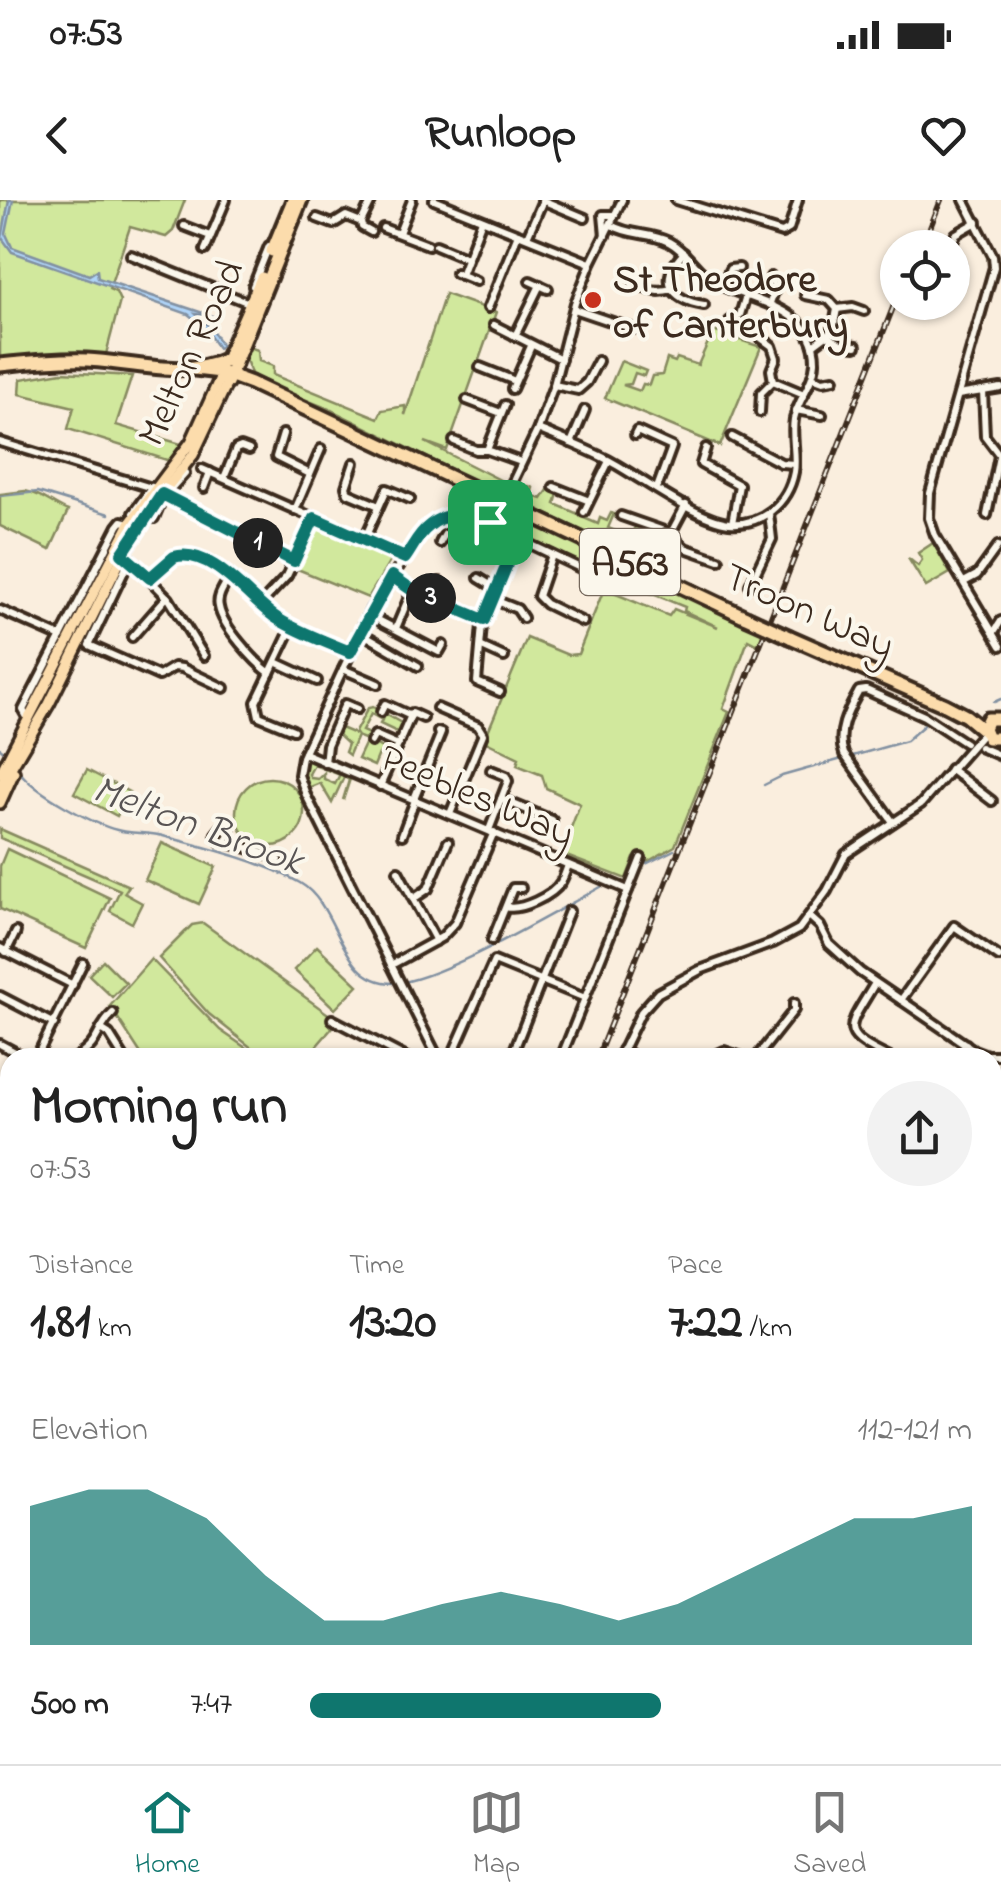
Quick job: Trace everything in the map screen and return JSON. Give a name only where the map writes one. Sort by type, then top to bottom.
[{"type":"highway","name":"Melton Road","points":[[276,236],[281,242],[292,200]]},
{"type":"highway","name":"Melton Road","points":[[224,378],[240,350],[289,219],[301,200]]},
{"type":"highway","name":"Melton Road","points":[[224,378],[227,358],[252,293],[270,270],[276,236]]},
{"type":"highway","name":"Melton Road","points":[[240,350],[241,372],[250,382]]},
{"type":"highway","points":[[0,365],[82,360],[186,368],[211,366],[227,358]]},
{"type":"highway","points":[[172,368],[224,378]]},
{"type":"highway","points":[[186,368],[224,378]]},
{"type":"highway","name":"Troon Way","points":[[224,378],[250,382],[746,617],[946,705],[993,737]]},
{"type":"highway","name":"Troon Way","points":[[224,378],[301,407]]},
{"type":"highway","name":"Troon Way","points":[[966,716],[997,717]]},
{"type":"highway","points":[[993,737],[986,722],[997,717]]},
{"type":"main road","name":"Melton Road","points":[[0,783],[29,720],[45,701],[129,522],[181,465],[224,378]]},
{"type":"main road","name":"Melton Road","points":[[14,753],[126,557],[158,492]]},
{"type":"main road","points":[[92,598],[97,598],[110,579]]},
{"type":"main road","points":[[0,804],[14,753]]},
{"type":"street","points":[[205,250],[226,200]]},
{"type":"street","points":[[371,232],[361,222],[372,200]]},
{"type":"street","points":[[399,233],[412,200]]},
{"type":"street","points":[[434,200],[591,263]]},
{"type":"street","points":[[527,237],[542,200],[582,218]]},
{"type":"street","points":[[490,522],[504,502],[538,429],[574,309],[622,200]]},
{"type":"street","points":[[676,200],[704,204],[779,232],[789,229],[798,200]]},
{"type":"street","points":[[964,200],[997,256],[928,506],[935,535],[1001,646]]},
{"type":"street","points":[[605,236],[603,215],[615,214]]},
{"type":"street","points":[[320,218],[335,224],[346,216],[361,222]]},
{"type":"street","points":[[476,281],[458,274],[482,220]]},
{"type":"street","points":[[963,230],[977,222]]},
{"type":"street","points":[[538,429],[609,461],[714,521],[751,523],[769,514],[787,493],[795,464],[796,410],[815,362],[812,345],[800,325],[770,304],[722,286],[664,240],[623,232],[611,225]]},
{"type":"street","points":[[191,226],[210,236]]},
{"type":"street","points":[[387,232],[468,258]]},
{"type":"street","points":[[491,305],[518,234]]},
{"type":"street","points":[[131,256],[252,293],[276,236]]},
{"type":"street","points":[[684,253],[672,272],[672,288],[680,299],[702,307]]},
{"type":"street","points":[[722,286],[735,266]]},
{"type":"street","points":[[628,275],[650,290],[672,288]]},
{"type":"street","points":[[770,304],[775,279]]},
{"type":"street","points":[[514,336],[544,287],[530,281]]},
{"type":"street","points":[[809,294],[829,300],[837,309],[862,312]]},
{"type":"street","points":[[736,321],[746,295]]},
{"type":"street","points":[[574,309],[633,330]]},
{"type":"street","points":[[812,345],[828,336],[836,325],[837,309]]},
{"type":"street","points":[[499,328],[560,359]]},
{"type":"street","points":[[828,336],[840,344],[856,346]]},
{"type":"street","points":[[763,342],[776,354],[771,370],[773,381]]},
{"type":"street","points":[[484,367],[514,385],[531,346]]},
{"type":"street","points":[[554,385],[578,390],[598,361]]},
{"type":"street","points":[[812,377],[834,379]]},
{"type":"street","points":[[773,381],[804,394]]},
{"type":"street","points":[[757,409],[762,393],[773,381]]},
{"type":"street","points":[[958,395],[1001,388]]},
{"type":"street","points":[[983,391],[985,436],[1000,456],[985,501],[987,515]]},
{"type":"street","points":[[467,400],[503,409],[488,450]]},
{"type":"street","points":[[571,443],[586,410]]},
{"type":"street","points":[[796,410],[818,418]]},
{"type":"street","points":[[635,435],[637,432],[672,447],[656,488]]},
{"type":"street","points":[[284,434],[276,457],[310,474]]},
{"type":"street","points":[[732,438],[780,462],[795,464]]},
{"type":"street","points":[[458,441],[521,462]]},
{"type":"street","points":[[0,442],[158,492],[294,561]]},
{"type":"street","points":[[706,448],[701,464],[743,485],[732,523]]},
{"type":"street","points":[[295,510],[321,449]]},
{"type":"street","points":[[224,478],[236,450],[249,450]]},
{"type":"street","points":[[584,512],[609,461]]},
{"type":"street","points":[[354,463],[346,487],[348,493],[379,506]]},
{"type":"street","points":[[204,488],[206,470],[405,558]]},
{"type":"street","points":[[554,488],[588,500]]},
{"type":"street","points":[[364,540],[387,489],[410,499]]},
{"type":"street","points":[[154,518],[158,492]]},
{"type":"street","points":[[670,535],[686,505]]},
{"type":"street","points":[[750,585],[772,538],[769,514]]},
{"type":"street","points":[[433,1048],[303,790],[299,766],[360,632],[392,576],[428,526],[442,518],[466,516],[490,522],[600,577]]},
{"type":"street","points":[[620,516],[670,535],[685,548],[718,560]]},
{"type":"street","points":[[260,606],[287,576],[314,518]]},
{"type":"street","name":"Melton Road","points":[[29,720],[24,710],[118,526],[129,522]]},
{"type":"street","points":[[440,543],[445,534],[508,562]]},
{"type":"street","points":[[497,692],[477,682],[484,620],[518,538]]},
{"type":"street","points":[[964,582],[977,575],[995,548]]},
{"type":"street","points":[[150,578],[174,557],[186,554],[230,576],[260,606],[292,627],[350,652]]},
{"type":"street","points":[[552,556],[538,596],[583,622]]},
{"type":"street","points":[[204,656],[167,597],[126,557],[89,645],[159,676],[174,667],[182,668],[224,688]]},
{"type":"street","points":[[230,576],[221,592],[220,612],[258,664],[271,674]]},
{"type":"street","points":[[392,576],[412,590],[484,620]]},
{"type":"street","points":[[480,578],[496,589]]},
{"type":"street","points":[[433,599],[440,582]]},
{"type":"street","points":[[396,628],[412,590]]},
{"type":"street","points":[[132,637],[167,597]]},
{"type":"street","points":[[492,599],[517,609],[523,618]]},
{"type":"street","points":[[0,610],[62,637]]},
{"type":"street","points":[[380,620],[439,652],[443,645]]},
{"type":"street","points":[[994,632],[1001,622]]},
{"type":"street","points":[[292,627],[256,702],[256,710],[259,716],[293,730]]},
{"type":"street","points":[[360,632],[414,666]]},
{"type":"street","points":[[482,647],[504,657]]},
{"type":"street","points":[[276,662],[314,678]]},
{"type":"street","points":[[343,669],[378,684]]},
{"type":"street","points":[[893,822],[847,758],[841,730],[859,691],[866,690],[1001,756]]},
{"type":"street","points":[[325,762],[327,745],[345,704],[357,709]]},
{"type":"street","points":[[382,712],[385,704],[423,718]]},
{"type":"street","points":[[934,722],[946,705]]},
{"type":"street","points":[[438,708],[478,726],[483,734],[450,814]]},
{"type":"street","points":[[380,786],[411,716]]},
{"type":"street","points":[[402,835],[402,825],[441,733]]},
{"type":"street","points":[[371,742],[375,735],[398,746]]},
{"type":"street","points":[[624,1048],[641,1012],[658,994],[700,970],[791,935],[827,891],[841,859],[851,849],[920,804],[973,745],[993,737]]},
{"type":"street","name":"Peebles Way","points":[[304,753],[628,890]]},
{"type":"street","points":[[950,769],[992,801]]},
{"type":"street","points":[[391,965],[436,940],[459,915],[508,779],[492,770]]},
{"type":"street","points":[[501,798],[552,820]]},
{"type":"street","points":[[225,842],[240,849],[255,848],[279,860]]},
{"type":"street","points":[[413,899],[428,888],[448,842]]},
{"type":"street","points":[[565,1048],[641,858]]},
{"type":"street","points":[[506,907],[515,909],[553,890],[560,885],[568,865]]},
{"type":"street","points":[[398,871],[436,940]]},
{"type":"street","points":[[492,940],[513,888],[521,888]]},
{"type":"street","points":[[515,1048],[568,911]]},
{"type":"street","points":[[808,916],[820,926],[833,948],[875,983],[972,1048]]},
{"type":"street","points":[[901,1000],[952,922],[1000,955],[993,965]]},
{"type":"street","points":[[16,932],[3,950],[72,985]]},
{"type":"street","points":[[924,950],[932,956]]},
{"type":"street","points":[[454,1048],[491,963],[497,960],[585,998]]},
{"type":"street","points":[[41,1048],[83,963]]},
{"type":"street","points":[[869,1048],[853,1034],[853,1022],[875,983]]},
{"type":"street","points":[[0,996],[54,1024]]},
{"type":"street","points":[[764,1048],[794,1010],[794,1003]]},
{"type":"street","points":[[88,1048],[114,1013]]},
{"type":"street","points":[[332,1019],[389,1048]]},
{"type":"street","points":[[101,1029],[118,1048]]},
{"type":"street","points":[[963,1048],[966,1044]]},
{"type":"green space","points":[[0,200],[185,200],[173,231],[166,237],[130,227],[109,289],[116,292],[120,301],[106,354],[0,360]]},
{"type":"green space","points":[[445,294],[496,312],[447,450],[425,442],[506,483],[503,490],[496,491],[329,409],[253,379],[245,357],[249,347],[258,350],[259,361],[273,366],[273,375],[378,418],[382,410],[405,406],[405,415]]},
{"type":"green space","points":[[713,331],[761,347],[720,446],[605,398],[621,361],[646,371],[644,376],[635,373],[631,384],[623,385],[640,391],[643,384],[649,385],[652,376],[662,375],[667,359],[698,365]]},
{"type":"green space","points":[[62,372],[132,376],[116,425],[181,444],[170,461],[68,429],[74,407],[20,394],[21,379]]},
{"type":"green space","points":[[529,486],[533,488],[531,495],[542,499],[550,487],[559,490],[555,504],[578,514],[580,510],[586,512],[584,518],[598,524],[600,518],[607,521],[614,514],[608,528],[630,537],[637,523],[649,525],[643,538],[663,547],[663,552],[642,548],[641,558],[513,498],[516,489],[526,493]]},
{"type":"green space","points":[[25,491],[68,511],[50,550],[0,526],[0,494]]},
{"type":"green space","points":[[505,513],[566,533],[765,627],[758,645],[748,640],[723,709],[729,712],[675,846],[647,862],[634,858],[626,879],[561,854],[580,804],[546,788],[542,775],[517,765],[519,758],[484,741],[527,638],[568,655],[578,654],[604,589],[669,616],[674,609],[718,627],[684,611],[685,607],[601,573],[503,526]]},
{"type":"green space","points":[[317,526],[392,558],[368,598],[295,568]]},
{"type":"green space","points":[[933,543],[950,573],[926,587],[908,558],[918,566],[922,560],[918,553]]},
{"type":"green space","points":[[368,708],[403,724],[399,733],[380,724],[382,720],[371,714],[362,731],[371,735],[369,741],[391,753],[388,758],[379,754],[374,766],[358,759],[367,740],[357,736],[349,755],[345,752],[348,744],[336,733],[338,727],[357,735]]},
{"type":"green space","points":[[302,757],[339,771],[338,774],[314,765],[311,778],[318,779],[324,773],[324,779],[335,784],[341,772],[351,776],[343,800],[349,780],[344,777],[332,803],[320,783],[303,790],[299,766]]},
{"type":"green space","points":[[87,770],[129,792],[117,816],[74,793]]},
{"type":"green space","points":[[270,778],[283,780],[294,788],[302,799],[302,825],[294,836],[283,844],[270,846],[257,844],[246,836],[238,825],[236,812],[238,799],[246,788],[257,780]]},
{"type":"green space","points":[[0,829],[129,886],[124,893],[142,903],[132,923],[110,911],[120,890],[0,838]]},
{"type":"green space","points":[[162,843],[216,867],[199,904],[145,880]]},
{"type":"green space","points":[[7,849],[110,898],[86,948],[0,909],[0,866]]},
{"type":"green space","points":[[203,923],[331,1016],[328,1021],[332,1028],[315,1048],[252,1048],[209,1014],[159,958],[192,925]]},
{"type":"green space","points":[[317,946],[358,985],[335,1009],[294,970]]},
{"type":"green space","points":[[151,959],[220,1030],[246,1048],[137,1048],[110,1006]]},
{"type":"green space","points":[[103,960],[126,983],[112,997],[89,975]]},
{"type":"water","points":[[9,200],[13,200],[6,234],[12,247],[89,275],[97,270],[98,278],[215,317],[196,314],[222,346],[218,348],[204,327],[188,314],[12,252],[2,238]]},
{"type":"waterway","points":[[0,496],[38,492],[109,514]]},
{"type":"waterway","name":"Melton Brook","points":[[994,702],[1001,699]]},
{"type":"waterway","name":"Melton Brook","points":[[764,785],[782,776],[906,741],[924,725]]},
{"type":"waterway","name":"Melton Brook","points":[[0,748],[5,752]]},
{"type":"waterway","name":"Melton Brook","points":[[20,772],[51,798],[107,827],[215,850],[300,883],[314,894],[350,958],[376,980],[394,983],[439,971],[601,887]]},
{"type":"waterway","name":"Melton Brook","points":[[646,864],[674,850]]},
{"type":"railway","points":[[929,230],[941,200]]},
{"type":"railway","points":[[601,1048],[888,320]]},
{"type":"place","name":"St Theodore of Canterbury","points":[[593,300]]},
{"type":"route","points":[[162,494],[294,561],[314,518],[405,558],[428,526],[442,518],[466,516],[490,522],[518,538],[484,620],[412,590],[392,576],[350,652],[278,620],[230,576],[186,554],[174,557],[150,578],[122,554],[162,494]]}]
